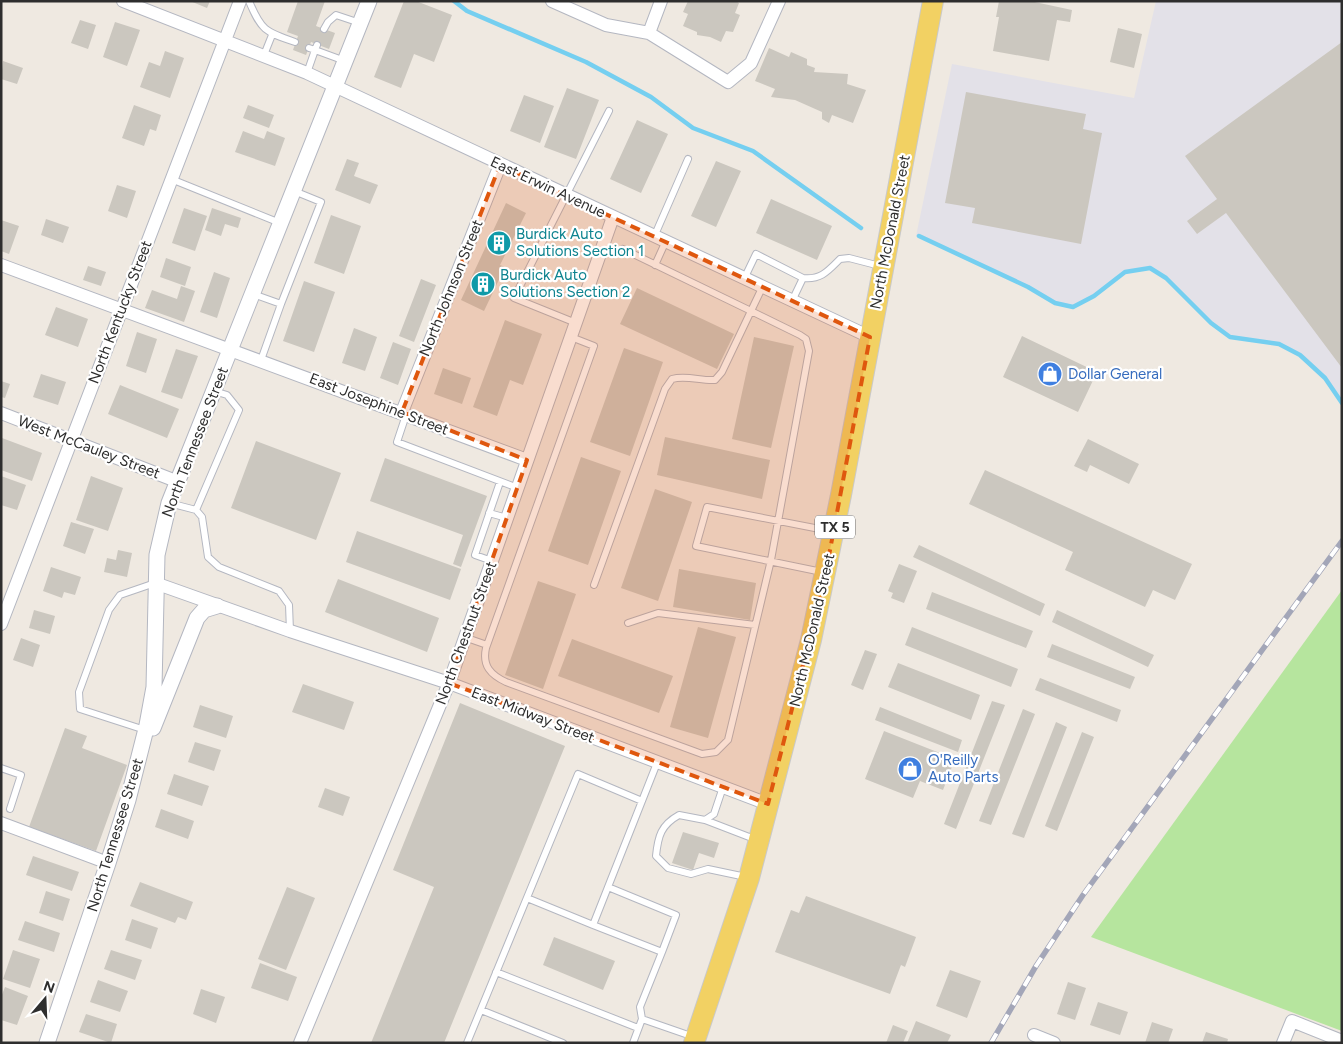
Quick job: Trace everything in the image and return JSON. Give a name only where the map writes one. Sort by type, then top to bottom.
[{"type":"main road","name":"North McDonald Street","points":[[695,1040],[749,878],[798,695],[834,532],[933,1]]},
{"type":"street","name":"East Erwin Avenue","points":[[122,1],[264,55],[334,85],[427,128],[500,165],[870,337]]},
{"type":"street","name":"North Kentucky Street","points":[[1,624],[120,309],[240,1]]},
{"type":"street","name":"North Tennessee Street","points":[[47,1043],[108,863],[135,771],[149,731],[154,687],[155,583],[160,538],[169,503],[176,481],[231,349],[334,85],[369,1]]},
{"type":"street","points":[[552,1],[606,25],[649,33],[728,82],[751,63],[779,1]]},
{"type":"street","points":[[649,33],[661,1]]},
{"type":"street","name":"North Johnson Street","points":[[404,413],[500,165]]},
{"type":"street","name":"North Chestnut Street","points":[[300,1043],[449,683],[613,217]]},
{"type":"street","name":"East Josephine Street","points":[[1,265],[527,460]]},
{"type":"street","name":"West McCauley Street","points":[[1,413],[176,481]]},
{"type":"street","name":"East Midway Street","points":[[155,583],[290,631],[449,683],[768,804]]},
{"type":"street","points":[[149,731],[197,618],[204,610],[218,606]]},
{"type":"street","points":[[1,823],[108,863]]},
{"type":"street","points":[[1284,1043],[1292,1021],[1342,1041]]},
{"type":"street","points":[[1034,1035],[1054,1043]]},
{"type":"lane","points":[[249,1],[258,24],[272,35],[295,42]]},
{"type":"lane","points":[[324,29],[328,22],[336,15],[360,23]]},
{"type":"lane","points":[[264,55],[272,35]]},
{"type":"lane","points":[[307,73],[314,48],[344,61]]},
{"type":"lane","points":[[576,323],[514,298],[567,196],[608,111]]},
{"type":"lane","points":[[655,265],[660,240],[688,159]]},
{"type":"lane","points":[[171,179],[280,223]]},
{"type":"lane","points":[[261,360],[321,202],[293,191]]},
{"type":"lane","points":[[571,338],[594,346],[487,645],[485,662],[490,673],[496,677],[694,751],[709,753],[720,750],[728,740],[771,560],[810,351],[806,339],[800,335],[623,249]]},
{"type":"lane","points":[[744,279],[756,254],[804,278],[812,279],[824,276],[840,259],[849,258],[883,267]]},
{"type":"lane","points":[[792,302],[804,278]]},
{"type":"lane","points":[[594,585],[665,390],[672,379],[678,377],[715,380],[722,372],[762,288]]},
{"type":"lane","points":[[252,294],[281,304]]},
{"type":"lane","points":[[196,510],[239,410],[227,395],[214,391]]},
{"type":"lane","points":[[404,413],[397,442],[518,488]]},
{"type":"lane","points":[[492,561],[474,555],[500,482]]},
{"type":"lane","points":[[169,503],[196,510],[202,517],[208,557],[219,567],[279,591],[289,605],[290,631]]},
{"type":"lane","points":[[826,572],[696,546],[707,507],[834,532]]},
{"type":"lane","points":[[489,513],[507,518]]},
{"type":"lane","points":[[149,731],[80,709],[80,692],[109,610],[120,595],[155,583]]},
{"type":"lane","points":[[628,623],[658,612],[755,625]]},
{"type":"lane","points":[[464,637],[487,645]]},
{"type":"lane","points":[[593,925],[658,763]]},
{"type":"lane","points":[[1,768],[21,775],[10,809]]},
{"type":"lane","points":[[467,1043],[578,774],[642,801]]},
{"type":"lane","points":[[705,820],[714,814],[723,787]]},
{"type":"lane","points":[[749,878],[708,868],[691,874],[668,868],[656,856],[657,840],[666,822],[679,815],[705,820],[759,841]]},
{"type":"lane","points":[[608,887],[676,915],[640,1008],[642,1019],[633,1043]]},
{"type":"lane","points":[[527,898],[662,952]]},
{"type":"lane","points":[[496,972],[638,1028]]},
{"type":"lane","points":[[481,1010],[563,1043]]},
{"type":"lane","points":[[642,1019],[695,1040]]},
{"type":"highlighted area","points":[[500,165],[870,337],[824,582],[768,804],[449,683],[527,460],[402,412]]},
{"type":"shaded area","points":[[1156,1],[1342,1],[1342,402],[1325,378],[1300,355],[1279,344],[1230,337],[1211,323],[1166,278],[1150,268],[1125,272],[1094,296],[1073,307],[1055,303],[1028,287],[952,250],[916,236],[952,64],[1134,98]]},
{"type":"green space","points":[[1342,590],[1342,1031],[1091,937]]},
{"type":"building","points":[[190,1],[210,1],[207,8]]},
{"type":"building","points":[[298,1],[325,1],[316,26],[335,33],[329,49],[311,42],[306,55],[293,50],[298,36],[287,32]]},
{"type":"building","points":[[404,1],[416,1],[452,15],[434,62],[414,54],[401,88],[374,77]]},
{"type":"building","points":[[688,1],[736,1],[739,3],[735,13],[740,15],[733,32],[726,31],[721,42],[710,37],[697,35],[697,32],[683,26],[688,14],[683,12]]},
{"type":"building","points":[[999,1],[1030,1],[1072,10],[1070,22],[1057,20],[1049,61],[993,51],[999,17],[996,17]]},
{"type":"building","points":[[80,20],[96,25],[88,49],[71,43]]},
{"type":"building","points":[[115,22],[140,30],[127,66],[103,57]]},
{"type":"building","points":[[1118,28],[1142,34],[1134,68],[1110,62]]},
{"type":"building","points":[[1342,42],[1342,368],[1226,213],[1197,234],[1187,221],[1217,199],[1185,156]]},
{"type":"building","points":[[769,48],[789,57],[791,52],[807,59],[807,65],[815,68],[814,72],[848,74],[847,84],[866,90],[853,123],[832,115],[829,123],[822,119],[822,112],[795,100],[771,97],[775,89],[755,81]]},
{"type":"building","points":[[165,51],[184,58],[170,98],[140,87],[149,62],[160,66]]},
{"type":"building","points":[[3,61],[23,68],[17,84],[1,79]]},
{"type":"building","points":[[567,88],[599,100],[576,159],[544,147]]},
{"type":"building","points":[[966,92],[1086,114],[1083,129],[1102,133],[1081,244],[972,223],[975,208],[945,203]]},
{"type":"building","points":[[524,95],[554,106],[540,143],[510,131]]},
{"type":"building","points":[[134,105],[161,115],[156,131],[150,129],[144,146],[122,138]]},
{"type":"building","points":[[248,105],[274,115],[269,128],[243,118]]},
{"type":"building","points":[[637,120],[668,134],[641,193],[610,179]]},
{"type":"building","points":[[243,131],[264,139],[267,131],[285,138],[275,166],[235,152]]},
{"type":"building","points":[[347,159],[359,163],[354,176],[378,185],[370,204],[335,190]]},
{"type":"building","points":[[716,161],[741,171],[716,227],[691,216]]},
{"type":"building","points":[[117,185],[136,191],[127,218],[108,211]]},
{"type":"building","points":[[771,199],[832,226],[817,260],[756,233]]},
{"type":"building","points":[[506,203],[526,213],[500,265],[505,267],[484,311],[461,300]]},
{"type":"building","points":[[184,208],[207,216],[195,251],[172,243]]},
{"type":"building","points":[[212,208],[241,218],[238,228],[225,224],[221,236],[205,230]]},
{"type":"building","points":[[331,215],[361,226],[344,274],[314,263]]},
{"type":"building","points":[[46,219],[69,227],[63,243],[41,235]]},
{"type":"building","points":[[1,220],[19,226],[9,254],[1,251]]},
{"type":"building","points":[[166,258],[191,267],[185,286],[160,277]]},
{"type":"building","points":[[88,266],[106,272],[101,286],[83,280]]},
{"type":"building","points":[[214,272],[230,278],[217,318],[200,312]]},
{"type":"building","points":[[421,279],[436,285],[414,342],[399,336]]},
{"type":"building","points":[[304,281],[335,292],[314,352],[283,341]]},
{"type":"building","points":[[181,286],[195,291],[184,322],[145,308],[152,290],[177,299]]},
{"type":"building","points":[[637,288],[734,334],[717,369],[620,324]]},
{"type":"building","points":[[56,307],[88,319],[78,347],[45,335]]},
{"type":"building","points":[[505,320],[542,334],[523,385],[510,380],[497,416],[473,407]]},
{"type":"building","points":[[354,328],[377,337],[365,371],[342,363]]},
{"type":"building","points":[[137,332],[157,339],[146,373],[126,366]]},
{"type":"building","name":"Dollar General","points":[[1022,336],[1097,372],[1078,412],[1003,377]]},
{"type":"building","points":[[754,337],[794,346],[771,448],[732,439]]},
{"type":"building","points":[[393,342],[411,349],[398,385],[380,378]]},
{"type":"building","points":[[624,348],[663,362],[630,456],[590,442]]},
{"type":"building","points":[[176,349],[198,356],[182,399],[161,392]]},
{"type":"building","points":[[443,368],[471,378],[462,404],[434,394]]},
{"type":"building","points":[[41,374],[66,382],[58,405],[33,397]]},
{"type":"building","points":[[1,381],[10,384],[5,398],[1,397]]},
{"type":"building","points":[[120,385],[179,409],[167,438],[108,414]]},
{"type":"building","points":[[665,437],[770,460],[762,499],[657,475]]},
{"type":"building","points":[[2,438],[42,453],[32,481],[1,470]]},
{"type":"building","points":[[1088,439],[1139,464],[1129,484],[1090,465],[1087,472],[1074,466]]},
{"type":"building","points":[[256,441],[341,473],[316,540],[231,508]]},
{"type":"building","points":[[581,457],[621,471],[588,565],[548,551]]},
{"type":"building","points":[[385,458],[487,496],[461,567],[453,564],[463,535],[370,501]]},
{"type":"building","points":[[985,470],[1192,564],[1175,600],[1153,590],[1145,607],[1065,570],[1073,552],[969,504]]},
{"type":"building","points":[[1,476],[26,485],[17,510],[1,505]]},
{"type":"building","points":[[91,476],[123,488],[108,531],[76,520]]},
{"type":"building","points":[[655,489],[692,502],[658,601],[621,588]]},
{"type":"building","points":[[71,522],[94,529],[85,554],[63,546]]},
{"type":"building","points":[[357,531],[461,569],[450,600],[346,562]]},
{"type":"building","points":[[919,545],[1045,604],[1040,616],[913,557]]},
{"type":"building","points":[[118,550],[132,553],[127,577],[104,572],[107,558],[116,560]]},
{"type":"building","points":[[899,564],[917,571],[904,603],[891,598],[893,593],[888,591]]},
{"type":"building","points":[[51,567],[81,577],[75,595],[64,592],[62,598],[43,591]]},
{"type":"building","points":[[679,569],[756,583],[750,620],[673,607]]},
{"type":"building","points":[[338,579],[439,618],[427,652],[325,612]]},
{"type":"building","points":[[538,581],[576,594],[543,689],[505,675]]},
{"type":"building","points":[[932,592],[1033,631],[1026,648],[926,609]]},
{"type":"building","points":[[34,610],[55,616],[50,634],[29,628]]},
{"type":"building","points":[[1057,610],[1154,655],[1148,667],[1052,622]]},
{"type":"building","points":[[698,627],[736,637],[708,738],[670,727]]},
{"type":"building","points":[[912,627],[1018,669],[1011,687],[905,645]]},
{"type":"building","points":[[21,638],[40,645],[33,667],[13,660]]},
{"type":"building","points":[[572,639],[673,676],[659,713],[558,676]]},
{"type":"building","points":[[1052,644],[1135,677],[1130,689],[1047,657]]},
{"type":"building","points":[[865,650],[877,654],[863,690],[851,685]]},
{"type":"building","points":[[898,663],[980,695],[971,720],[888,687]]},
{"type":"building","points":[[1040,678],[1121,710],[1117,722],[1035,690]]},
{"type":"building","points":[[303,684],[354,702],[344,730],[292,712]]},
{"type":"building","points":[[992,701],[1005,705],[956,829],[944,824]]},
{"type":"building","points":[[460,703],[565,746],[444,1043],[371,1043],[434,887],[393,870]]},
{"type":"building","points":[[200,705],[233,716],[226,738],[193,727]]},
{"type":"building","points":[[880,707],[962,740],[958,752],[875,720]]},
{"type":"building","points":[[1023,709],[1035,714],[991,825],[979,821]]},
{"type":"building","points":[[1056,722],[1067,727],[1024,838],[1012,834]]},
{"type":"building","points":[[65,728],[87,736],[82,748],[127,765],[96,851],[29,827]]},
{"type":"building","name":"O'Reilly Auto Parts","points":[[884,731],[955,759],[943,790],[920,781],[913,798],[865,779]]},
{"type":"building","points":[[1082,732],[1094,737],[1057,831],[1045,826]]},
{"type":"building","points":[[195,742],[221,750],[214,771],[188,762]]},
{"type":"building","points":[[174,774],[209,786],[202,806],[167,794]]},
{"type":"building","points":[[325,788],[350,797],[343,816],[318,807]]},
{"type":"building","points":[[161,809],[194,821],[188,839],[155,827]]},
{"type":"building","points":[[683,832],[719,843],[714,858],[699,853],[693,870],[672,863]]},
{"type":"building","points":[[33,856],[79,872],[72,891],[26,875]]},
{"type":"building","points":[[140,882],[193,902],[186,920],[178,917],[175,923],[130,906]]},
{"type":"building","points":[[287,887],[315,898],[286,970],[258,959]]},
{"type":"building","points":[[46,891],[70,899],[63,921],[39,913]]},
{"type":"building","points":[[806,896],[916,937],[905,967],[901,965],[890,994],[775,952],[791,910],[799,913]]},
{"type":"building","points":[[132,919],[158,928],[151,949],[125,940]]},
{"type":"building","points":[[25,921],[60,933],[54,952],[18,940]]},
{"type":"building","points":[[554,937],[615,961],[603,990],[543,965]]},
{"type":"building","points":[[13,950],[40,959],[30,988],[3,979]]},
{"type":"building","points":[[111,950],[142,960],[135,980],[104,969]]},
{"type":"building","points":[[260,963],[297,977],[288,1001],[251,988]]},
{"type":"building","points":[[950,970],[981,981],[967,1018],[936,1006]]},
{"type":"building","points":[[98,980],[128,991],[120,1012],[90,1002]]},
{"type":"building","points":[[1068,982],[1086,988],[1075,1020],[1057,1014]]},
{"type":"building","points":[[5,987],[28,996],[17,1025],[1,1020],[1,997]]},
{"type":"building","points":[[201,989],[225,997],[216,1023],[193,1014]]},
{"type":"building","points":[[1098,1002],[1128,1012],[1120,1035],[1090,1025]]},
{"type":"building","points":[[86,1014],[117,1024],[111,1043],[79,1032]]},
{"type":"building","points":[[916,1021],[951,1035],[947,1043],[907,1043]]},
{"type":"building","points":[[1152,1022],[1173,1029],[1168,1043],[1145,1043]]},
{"type":"building","points":[[893,1025],[908,1031],[903,1043],[886,1043]]},
{"type":"building","points":[[1206,1032],[1228,1039],[1227,1043],[1202,1043]]},
{"type":"waterway","points":[[454,1],[467,11],[586,62],[651,97],[693,128],[753,151],[861,228]]},
{"type":"waterway","points":[[919,236],[1028,287],[1055,303],[1073,307],[1094,296],[1125,272],[1150,268],[1166,278],[1211,323],[1230,337],[1279,344],[1300,355],[1325,378],[1342,403]]},
{"type":"railway","points":[[991,1043],[1036,966],[1083,895],[1342,541]]},
{"type":"place","name":"Burdick Auto Solutions Section 1","points":[[499,243]]},
{"type":"place","name":"Burdick Auto Solutions Section 2","points":[[483,284]]},
{"type":"place","name":"Dollar General","points":[[1050,374]]},
{"type":"place","name":"O'Reilly Auto Parts","points":[[910,769]]}]
